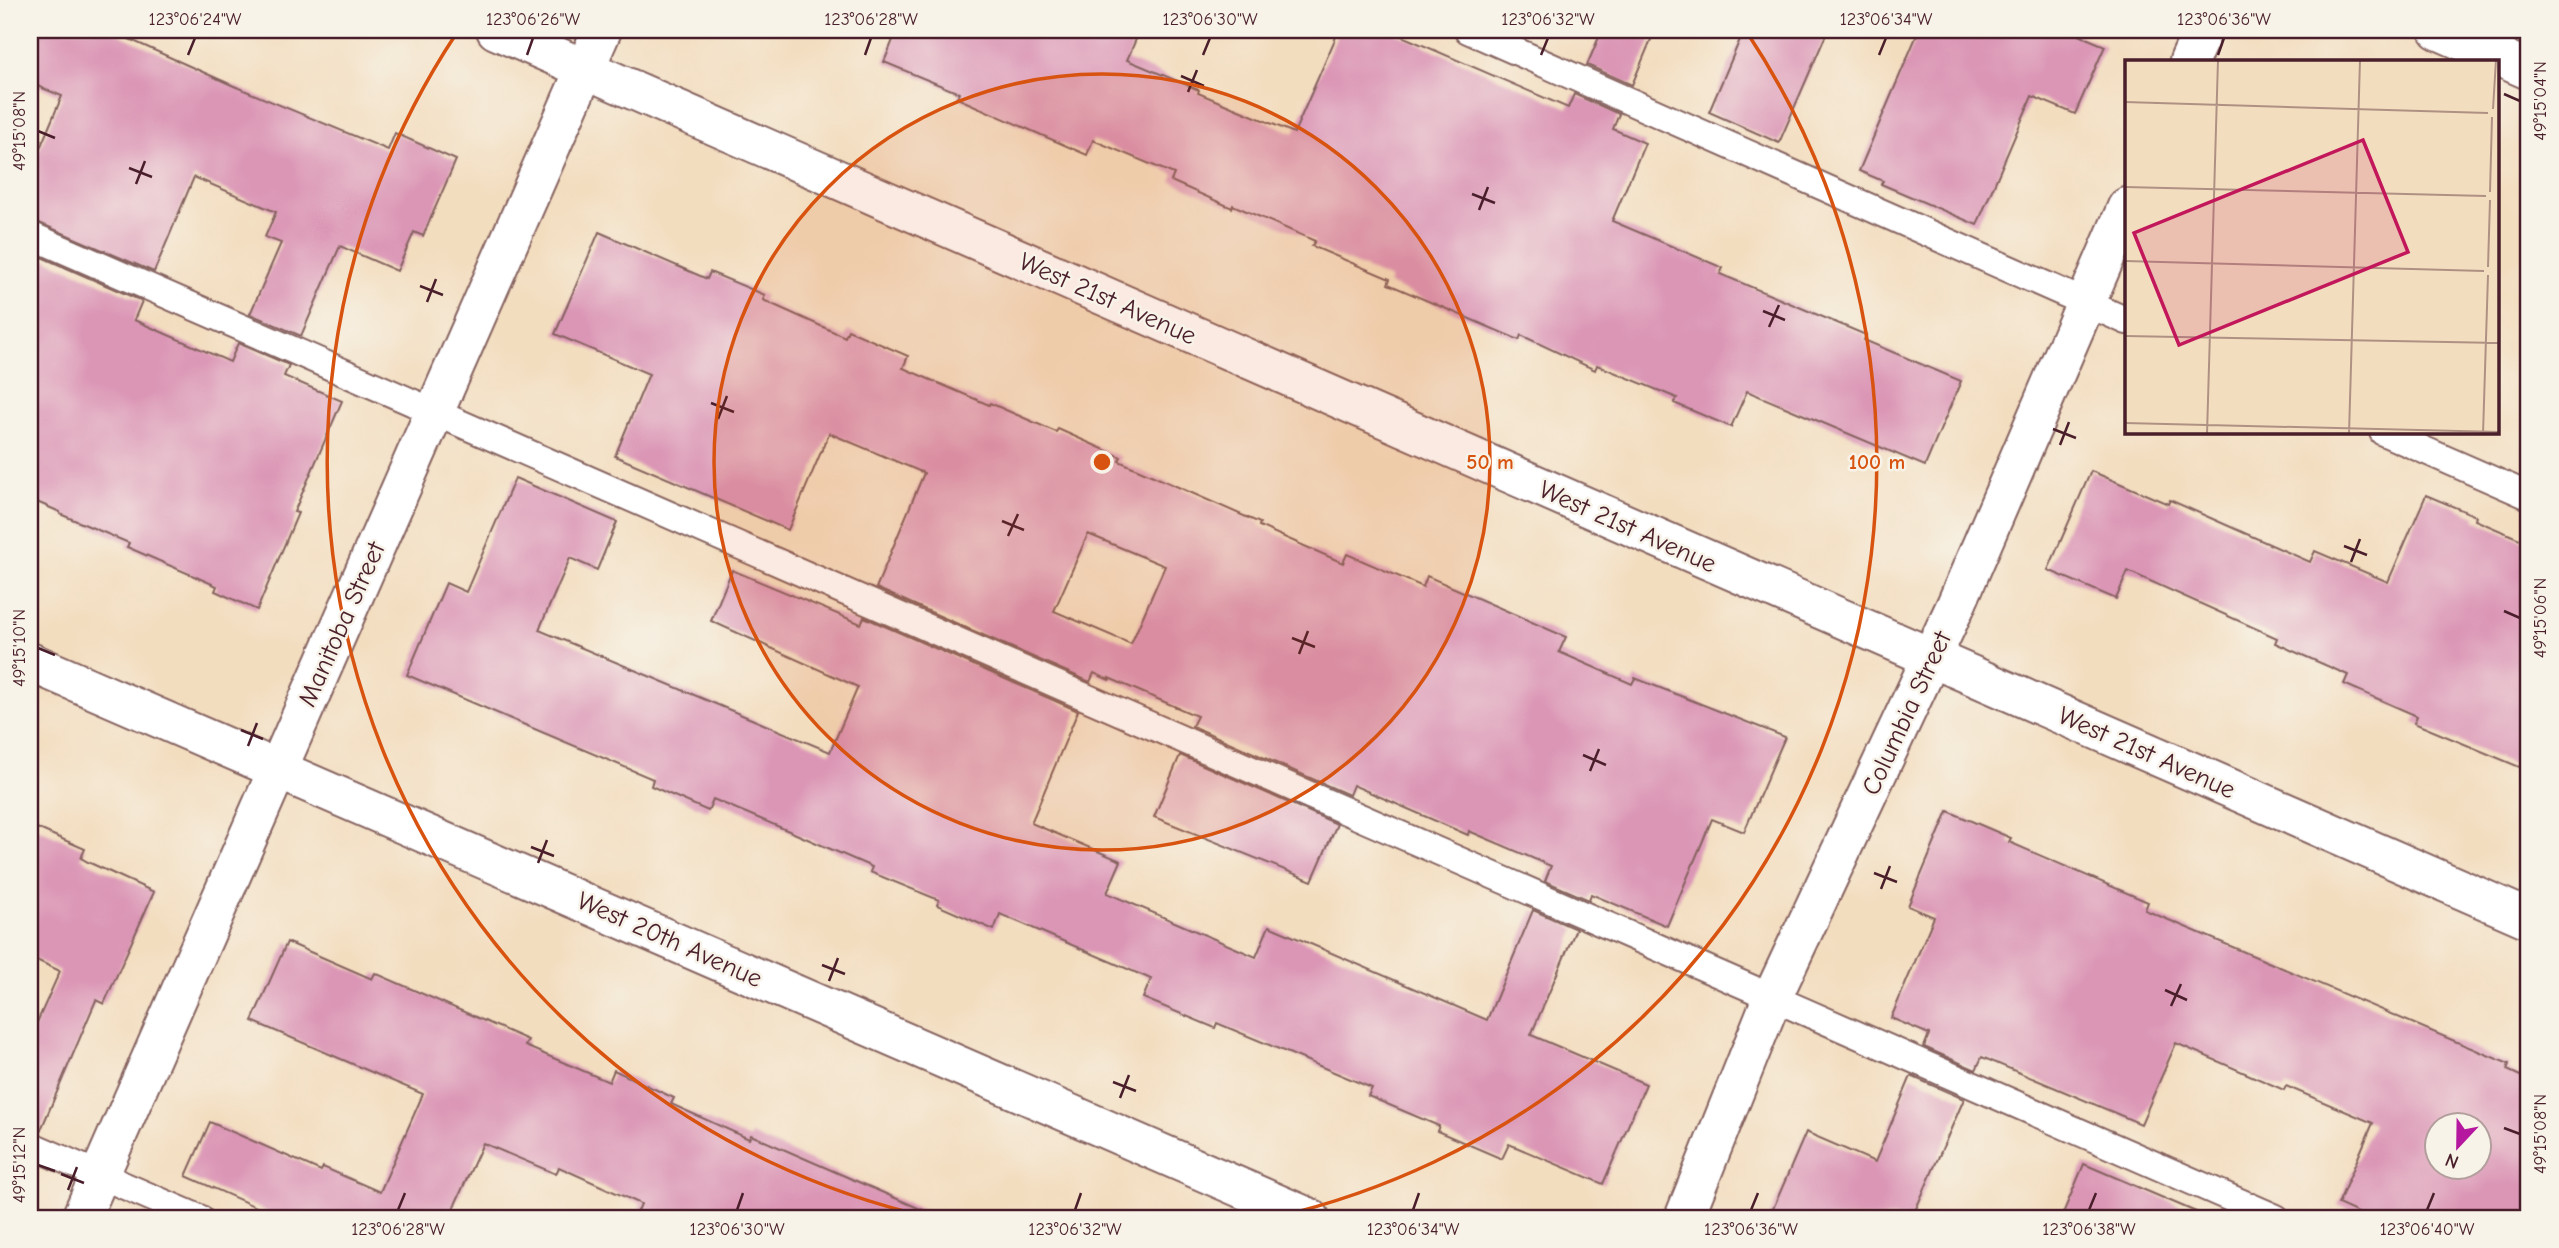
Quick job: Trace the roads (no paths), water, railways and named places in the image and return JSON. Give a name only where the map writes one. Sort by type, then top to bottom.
[{"type":"street","name":"West 21st Avenue","points":[[496,30],[2529,919]]},
{"type":"street","name":"Manitoba Street","points":[[82,1218],[603,30]]},
{"type":"street","points":[[2189,60],[2203,30]]},
{"type":"street","points":[[2438,30],[2529,70]]},
{"type":"street","name":"Columbia Street","points":[[1684,1218],[1772,998],[1956,605],[2125,212]]},
{"type":"street","name":"West 20th Avenue","points":[[30,662],[1310,1218]]},
{"type":"lane","points":[[1468,30],[2125,320]]},
{"type":"lane","points":[[30,234],[2276,1218]]},
{"type":"lane","points":[[2389,434],[2529,496]]},
{"type":"lane","points":[[30,1145],[199,1218]]}]
